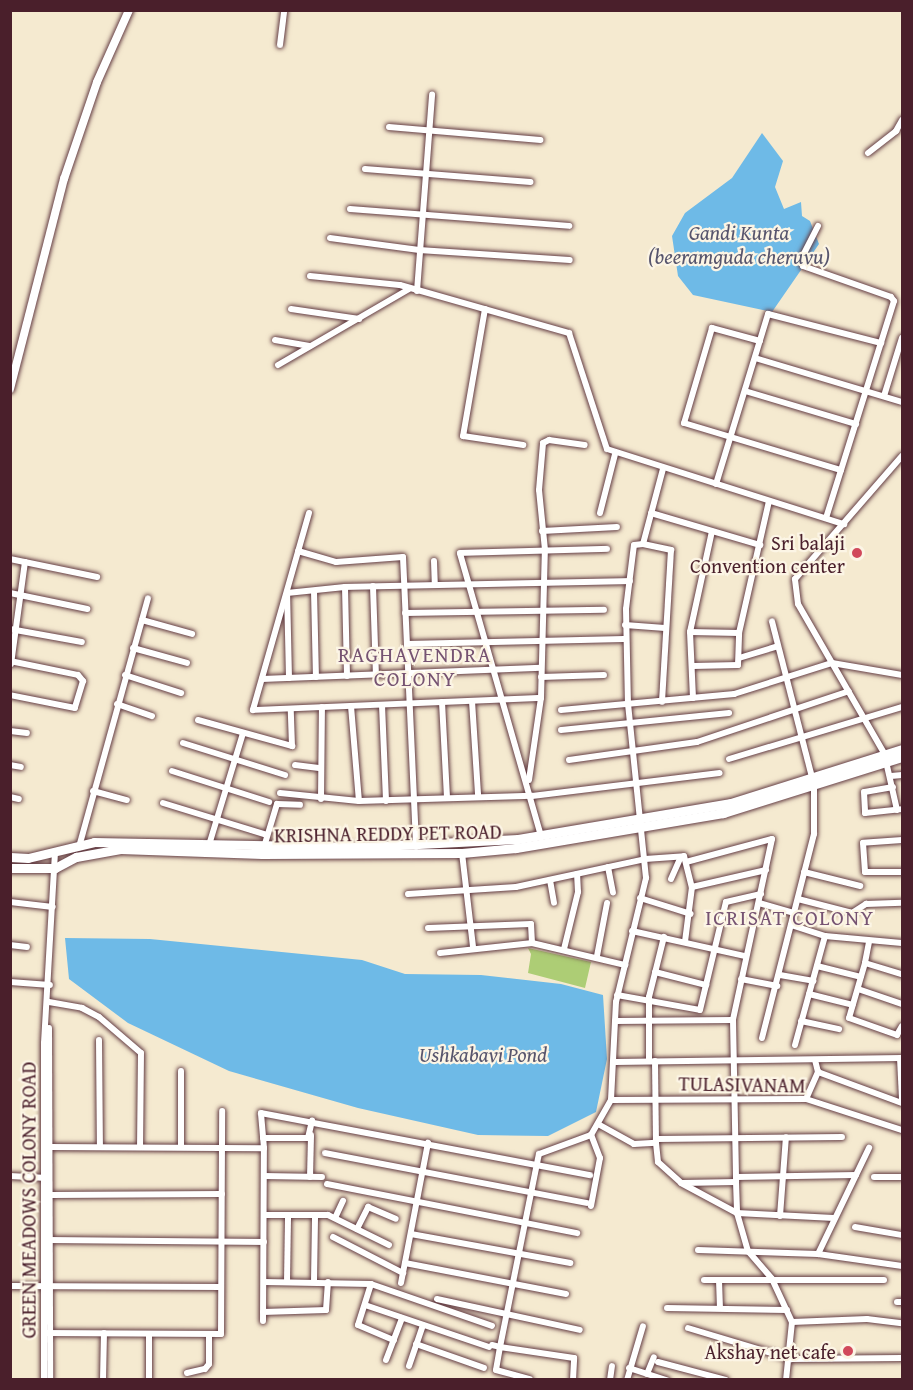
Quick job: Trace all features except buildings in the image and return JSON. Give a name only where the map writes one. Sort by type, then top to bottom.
[{"type":"main road","name":"KRISHNA REDDY PET ROAD","points":[[10,857],[25,858],[55,853],[94,843],[462,853],[640,822],[731,803],[814,781],[903,749]]},
{"type":"main road","name":"KRISHNA REDDY PET ROAD","points":[[886,757],[903,757]]},
{"type":"main road","name":"KRISHNA REDDY PET ROAD","points":[[10,868],[25,870],[55,868],[76,857],[120,849],[262,854],[416,850],[640,822]]},
{"type":"main road","points":[[25,858],[25,870]]},
{"type":"street","points":[[10,389],[64,179],[97,82],[129,10]]},
{"type":"street","points":[[280,45],[284,10]]},
{"type":"street","points":[[417,291],[432,95]]},
{"type":"street","points":[[868,153],[896,131],[903,120]]},
{"type":"street","points":[[389,128],[540,140]]},
{"type":"street","points":[[365,169],[530,182]]},
{"type":"street","points":[[350,209],[569,226]]},
{"type":"street","points":[[818,226],[801,264],[810,270],[893,298],[826,518]]},
{"type":"street","points":[[330,238],[419,250],[570,260]]},
{"type":"street","points":[[310,276],[409,289],[569,333],[606,447],[615,454],[844,525]]},
{"type":"street","points":[[278,364],[409,289]]},
{"type":"street","points":[[291,309],[359,319]]},
{"type":"street","points":[[485,309],[463,436],[523,445]]},
{"type":"street","points":[[716,484],[760,341],[772,312],[880,343]]},
{"type":"street","points":[[760,341],[712,328],[684,423],[841,470]]},
{"type":"street","points":[[884,396],[903,338]]},
{"type":"street","points":[[275,340],[309,346]]},
{"type":"street","points":[[755,358],[903,402]]},
{"type":"street","points":[[746,392],[856,424]]},
{"type":"street","points":[[529,783],[541,698],[545,550],[539,490],[543,443],[549,440],[585,445]]},
{"type":"street","points":[[600,513],[615,454]]},
{"type":"street","points":[[893,787],[864,792],[865,813],[900,810],[886,757],[798,604],[795,579],[903,456]]},
{"type":"street","points":[[643,544],[663,469]]},
{"type":"street","points":[[693,666],[738,665],[739,633],[770,501]]},
{"type":"street","points":[[309,513],[254,710],[541,698]]},
{"type":"street","points":[[651,513],[760,545]]},
{"type":"street","points":[[542,531],[617,527]]},
{"type":"street","points":[[693,698],[690,632],[712,531]]},
{"type":"street","points":[[496,1370],[539,1154],[591,1136],[611,1100],[615,1062],[617,995],[646,878],[628,705],[624,639],[634,545],[643,544],[671,550],[662,702]]},
{"type":"street","points":[[541,836],[529,783],[460,553],[607,549]]},
{"type":"street","points":[[298,551],[336,562],[403,557],[416,850]]},
{"type":"street","points":[[10,559],[97,577]]},
{"type":"street","points":[[434,561],[435,585]]},
{"type":"street","points":[[10,695],[75,708],[83,681],[78,675],[11,662],[13,629],[25,562]]},
{"type":"street","points":[[287,593],[345,587],[544,580],[630,581]]},
{"type":"street","points":[[373,586],[376,675]]},
{"type":"street","points":[[345,587],[347,676]]},
{"type":"street","points":[[314,591],[316,677]]},
{"type":"street","points":[[10,593],[87,609]]},
{"type":"street","points":[[287,593],[288,678]]},
{"type":"street","points":[[79,847],[148,598]]},
{"type":"street","points":[[405,613],[544,609],[604,610]]},
{"type":"street","points":[[142,620],[192,634]]},
{"type":"street","points":[[762,1038],[780,975],[814,834],[814,781],[776,647],[772,621]]},
{"type":"street","points":[[625,625],[665,628]]},
{"type":"street","points":[[13,629],[82,642]]},
{"type":"street","points":[[690,632],[739,633]]},
{"type":"street","points":[[406,644],[624,639]]},
{"type":"street","points":[[739,658],[776,647]]},
{"type":"street","points":[[133,648],[187,663]]},
{"type":"street","points":[[561,710],[734,694],[786,680],[832,663],[903,675]]},
{"type":"street","points":[[262,679],[541,668]]},
{"type":"street","points":[[125,675],[181,693]]},
{"type":"street","points":[[541,677],[604,675]]},
{"type":"street","points":[[569,760],[634,753],[697,742],[849,691]]},
{"type":"street","points":[[472,701],[478,795]]},
{"type":"street","points":[[442,702],[447,796]]},
{"type":"street","points":[[117,704],[152,716]]},
{"type":"street","points":[[382,705],[386,801]]},
{"type":"street","points":[[351,706],[359,801]]},
{"type":"street","points":[[321,799],[322,707]]},
{"type":"street","points":[[729,759],[864,716],[903,707]]},
{"type":"street","points":[[198,720],[292,746],[291,709]]},
{"type":"street","points":[[561,730],[729,713]]},
{"type":"street","points":[[10,731],[27,733]]},
{"type":"street","points":[[209,845],[243,733]]},
{"type":"street","points":[[183,743],[285,775]]},
{"type":"street","points":[[10,765],[21,767]]},
{"type":"street","points":[[295,765],[321,768]]},
{"type":"street","points":[[172,771],[269,802]]},
{"type":"street","points":[[280,793],[321,799],[359,801],[447,796],[532,795],[720,772]]},
{"type":"street","points":[[891,776],[903,775]]},
{"type":"street","points":[[93,791],[127,800]]},
{"type":"street","points":[[10,797],[19,799]]},
{"type":"street","points":[[164,803],[264,834]]},
{"type":"street","points":[[264,847],[277,804],[300,805]]},
{"type":"street","points":[[408,894],[516,887],[645,859],[683,859],[772,839],[733,1020],[736,1180],[737,1213],[748,1251],[772,1280],[792,1322],[791,1359],[786,1380]]},
{"type":"street","points":[[903,840],[863,843],[865,872],[903,872]]},
{"type":"street","name":"GREEN MEADOWS COLONY ROAD","points":[[44,1380],[47,1333],[48,1022],[55,853]]},
{"type":"street","points":[[462,853],[469,889],[473,947]]},
{"type":"street","points":[[671,879],[683,859]]},
{"type":"street","points":[[683,859],[692,887],[691,914],[685,942]]},
{"type":"street","points":[[608,867],[613,893]]},
{"type":"street","points":[[692,887],[766,870]]},
{"type":"street","points":[[804,872],[860,886]]},
{"type":"street","points":[[564,949],[578,892],[577,874]]},
{"type":"street","points":[[550,880],[554,903]]},
{"type":"street","points":[[617,995],[698,1011],[726,902],[761,894]]},
{"type":"street","points":[[640,898],[691,914]]},
{"type":"street","points":[[798,899],[852,913],[866,904],[903,904]]},
{"type":"street","points":[[10,902],[53,906]]},
{"type":"street","points":[[597,957],[607,903]]},
{"type":"street","points":[[759,903],[794,913]]},
{"type":"street","points":[[428,928],[531,924],[532,943]]},
{"type":"street","points":[[791,925],[825,936],[869,942],[903,943]]},
{"type":"street","points":[[632,931],[745,956]]},
{"type":"street","points":[[795,1045],[825,936]]},
{"type":"street","points":[[664,937],[649,1002],[658,1162],[681,1184],[737,1213],[834,1218]]},
{"type":"street","points":[[869,942],[850,1018],[897,1035],[903,1026]]},
{"type":"street","points":[[440,953],[465,952],[473,947],[532,943],[625,965]]},
{"type":"street","points":[[10,945],[27,947]]},
{"type":"street","points":[[865,963],[903,974]]},
{"type":"street","points":[[817,966],[861,977]]},
{"type":"street","points":[[655,972],[706,985]]},
{"type":"street","points":[[780,975],[813,981]]},
{"type":"street","points":[[741,979],[777,986]]},
{"type":"street","points":[[10,982],[50,985]]},
{"type":"street","points":[[858,989],[903,1004]]},
{"type":"street","points":[[809,994],[853,1005]]},
{"type":"street","points":[[49,1002],[82,1008],[99,1017],[141,1053],[140,1147]]},
{"type":"street","points":[[615,1021],[733,1020]]},
{"type":"street","points":[[801,1021],[839,1029]]},
{"type":"street","points":[[99,1040],[100,1147]]},
{"type":"street","points":[[615,1062],[901,1058],[903,1101],[818,1072]]},
{"type":"street","points":[[806,1099],[818,1072],[815,1060]]},
{"type":"street","points":[[180,1148],[181,1071]]},
{"type":"street","name":"TULASIVANAM","points":[[611,1100],[806,1099],[903,1130]]},
{"type":"street","points":[[47,1333],[221,1334],[222,1111]]},
{"type":"street","points":[[263,1321],[264,1148],[261,1113],[312,1120],[590,1175]]},
{"type":"street","points":[[310,1177],[312,1120]]},
{"type":"street","points":[[598,1124],[634,1144],[735,1137],[842,1137]]},
{"type":"street","points":[[263,1138],[311,1135]]},
{"type":"street","points":[[325,1154],[589,1204],[600,1158],[591,1136]]},
{"type":"street","points":[[780,1216],[786,1177],[786,1137]]},
{"type":"street","points":[[401,1283],[428,1143]]},
{"type":"street","points":[[48,1147],[264,1148]]},
{"type":"street","points":[[818,1254],[869,1148]]},
{"type":"street","points":[[681,1184],[856,1175]]},
{"type":"street","points":[[10,1176],[48,1178]]},
{"type":"street","points":[[264,1176],[322,1177]]},
{"type":"street","points":[[874,1178],[903,1177]]},
{"type":"street","name":"GREEN MEADOWS COLONY ROAD","points":[[47,1286],[51,1240],[51,1195],[48,1178]]},
{"type":"street","points":[[327,1184],[577,1233]]},
{"type":"street","points":[[51,1195],[222,1194]]},
{"type":"street","points":[[334,1218],[342,1202]]},
{"type":"street","points":[[357,1229],[368,1207],[396,1219]]},
{"type":"street","points":[[264,1215],[315,1215],[334,1218],[389,1245]]},
{"type":"street","points":[[287,1282],[288,1215]]},
{"type":"street","points":[[314,1282],[315,1215]]},
{"type":"street","points":[[855,1227],[903,1235]]},
{"type":"street","points":[[411,1234],[570,1263]]},
{"type":"street","points":[[333,1237],[403,1273]]},
{"type":"street","points":[[51,1240],[264,1242]]},
{"type":"street","points":[[698,1250],[818,1254],[903,1266]]},
{"type":"street","points":[[405,1263],[566,1294]]},
{"type":"street","points":[[704,1280],[884,1280]]},
{"type":"street","points":[[719,1280],[720,1308]]},
{"type":"street","points":[[264,1282],[372,1284],[492,1326]]},
{"type":"street","points":[[263,1312],[326,1310],[328,1282]]},
{"type":"street","points":[[372,1284],[358,1325],[394,1340]]},
{"type":"street","points":[[10,1286],[221,1287]]},
{"type":"street","points":[[437,1299],[506,1316],[580,1330]]},
{"type":"street","points":[[365,1305],[490,1346],[574,1358],[575,1379]]},
{"type":"street","points":[[667,1308],[787,1310]]},
{"type":"street","points":[[386,1360],[402,1318]]},
{"type":"street","points":[[792,1322],[874,1319],[903,1323]]},
{"type":"street","points":[[410,1366],[423,1325]]},
{"type":"street","points":[[627,1380],[643,1326]]},
{"type":"street","points":[[688,1328],[791,1359],[903,1358]]},
{"type":"street","name":"GREEN MEADOWS COLONY ROAD","points":[[47,1333],[50,1380]]},
{"type":"street","points":[[103,1380],[104,1333]]},
{"type":"street","points":[[149,1334],[149,1380]]},
{"type":"street","points":[[186,1373],[206,1369],[209,1364],[209,1334]]},
{"type":"street","points":[[416,1344],[486,1368],[530,1378]]},
{"type":"street","points":[[647,1374],[656,1360],[726,1380]]},
{"type":"street","points":[[610,1380],[612,1366]]},
{"type":"street","points":[[629,1368],[667,1380]]},
{"type":"green space","points":[[528,948],[591,962],[585,988],[528,973],[531,954]]},
{"type":"water","name":"Gandi Kunta (beeramguda cheruvu)","points":[[762,133],[783,161],[775,187],[784,209],[801,202],[802,216],[810,221],[819,244],[772,312],[693,295],[678,276],[672,236],[685,213],[732,178]]},
{"type":"water","name":"Ushkabavi Pond","points":[[65,938],[150,939],[362,960],[405,974],[481,975],[561,984],[603,995],[607,1059],[596,1112],[548,1136],[478,1135],[358,1108],[229,1071],[128,1023],[69,979]]},
{"type":"place","name":"Sri balaji Convention center","points":[[857,553]]},
{"type":"place","name":"Akshay net cafe","points":[[848,1351]]},
{"type":"district","name":"RAGHAVENDRA COLONY","points":[[415,667]]},
{"type":"district","name":"ICRISAT COLONY","points":[[790,918]]}]
